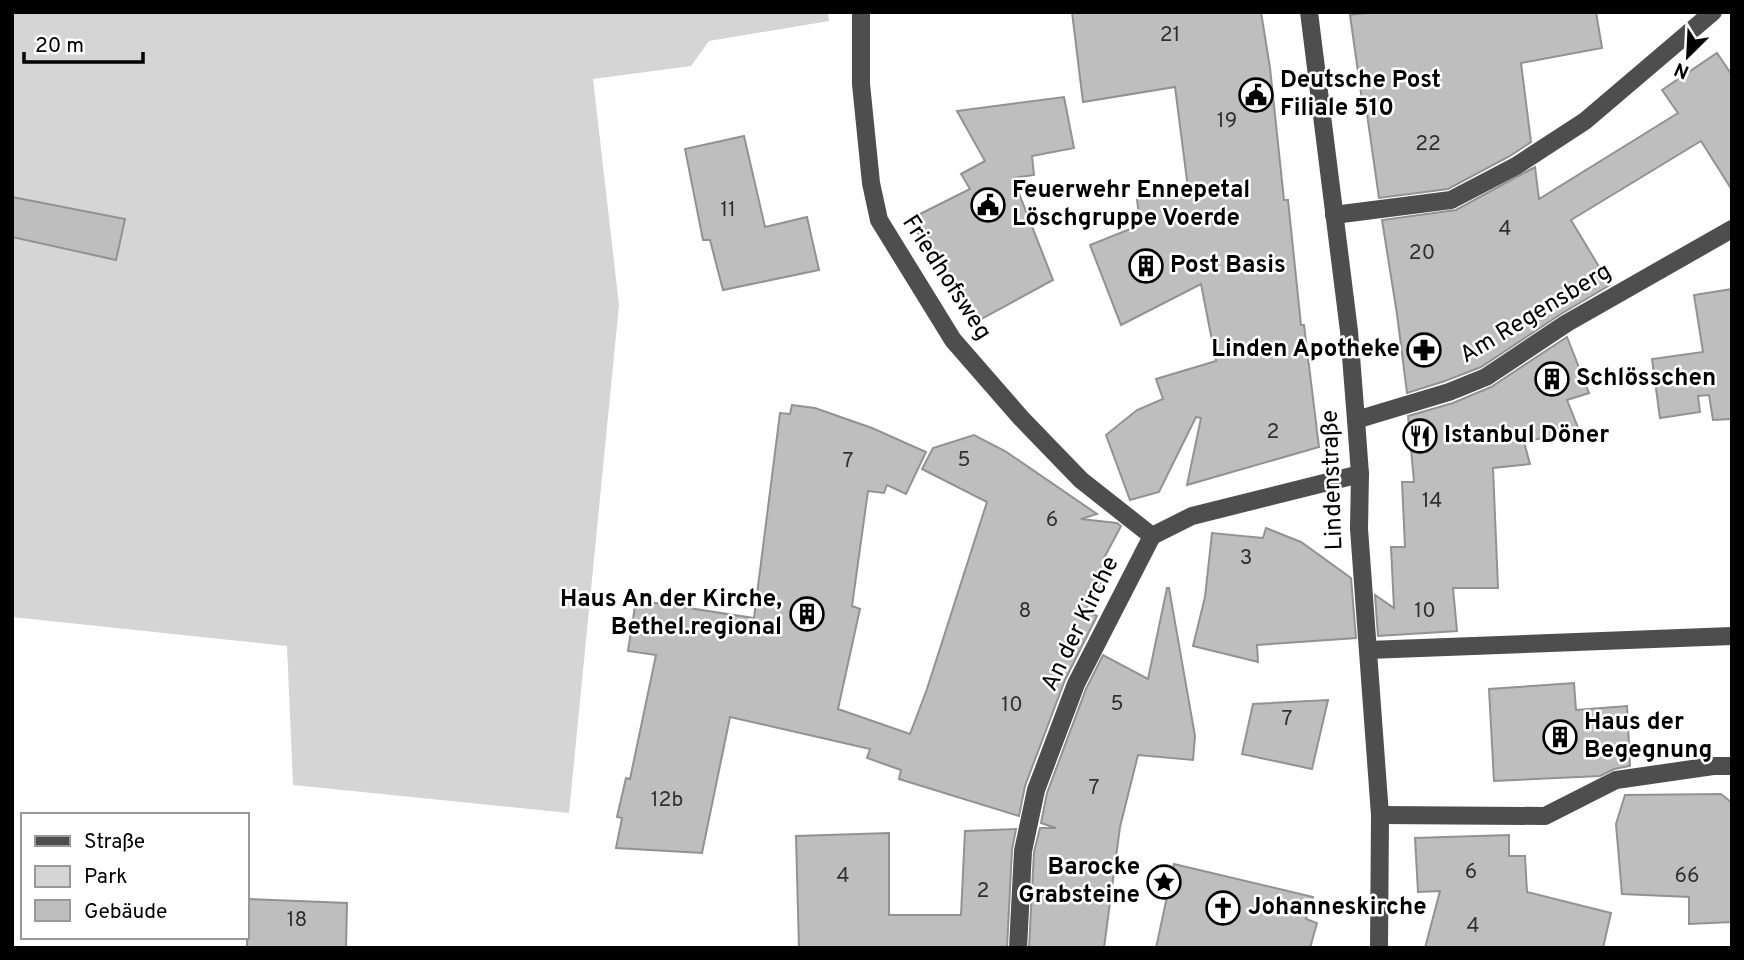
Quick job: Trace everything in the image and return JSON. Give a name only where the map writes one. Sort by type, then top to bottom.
[{"type":"street","name":"Friedhofsweg","points":[[861,12],[861,84],[871,183],[879,220],[953,340],[1042,442],[1081,481],[1152,536]]},
{"type":"street","name":"Lindenstraße","points":[[1308,12],[1349,331],[1356,420],[1360,474],[1359,529],[1380,815],[1379,948]]},
{"type":"street","points":[[1334,215],[1451,200],[1516,166],[1585,121],[1713,12]]},
{"type":"street","name":"Am Regensberg","points":[[1356,420],[1449,392],[1486,377],[1567,323],[1732,229]]},
{"type":"street","points":[[1152,536],[1192,516],[1360,474]]},
{"type":"street","name":"An der Kirche","points":[[1018,948],[1023,851],[1036,790],[1076,684],[1152,536]]},
{"type":"street","points":[[1367,650],[1732,636]]},
{"type":"street","points":[[1380,815],[1545,816],[1616,780],[1713,766],[1732,766]]},
{"type":"green space","points":[[12,12],[828,12],[829,21],[709,41],[691,66],[593,79],[619,305],[569,813],[293,785],[287,646],[12,617]]},
{"type":"building","points":[[1072,12],[1261,12],[1319,447],[1187,485],[1201,418],[1196,417],[1159,492],[1130,500],[1106,435],[1137,410],[1163,399],[1156,379],[1216,361],[1201,284],[1121,325],[1090,245],[1140,225],[1137,199],[1188,188],[1175,87],[1083,102]]},
{"type":"building","points":[[1372,12],[1596,12],[1602,48],[1521,63],[1531,142],[1448,189],[1379,198],[1350,15]]},
{"type":"building","points":[[1717,53],[1732,75],[1732,190],[1701,141],[1571,220],[1610,285],[1481,367],[1407,393],[1382,220],[1456,210],[1535,167],[1539,199],[1678,113],[1662,90]]},
{"type":"building","name":"Feuerwehr Ennepetal Löschgruppe Voerde","points":[[1064,97],[1074,148],[1032,156],[1034,175],[1013,178],[1053,280],[976,322],[969,309],[966,311],[940,265],[937,267],[910,219],[970,189],[961,174],[985,161],[957,111]]},
{"type":"building","points":[[744,136],[765,227],[807,217],[819,270],[723,290],[710,240],[703,240],[685,149]]},
{"type":"building","points":[[12,197],[125,219],[116,260],[12,237]]},
{"type":"building","points":[[1732,289],[1732,419],[1713,420],[1709,395],[1698,396],[1700,412],[1660,418],[1652,359],[1703,352],[1694,295]]},
{"type":"building","points":[[1567,337],[1589,393],[1567,400],[1579,430],[1524,442],[1530,464],[1493,468],[1498,588],[1453,588],[1457,631],[1378,636],[1375,595],[1394,608],[1391,547],[1405,547],[1402,482],[1414,482],[1408,416],[1453,403],[1491,387]]},
{"type":"building","points":[[792,405],[815,408],[872,428],[926,452],[906,494],[887,485],[884,493],[868,491],[852,606],[860,609],[838,709],[910,734],[927,689],[987,502],[922,469],[933,448],[974,435],[1005,451],[1097,514],[1081,519],[1117,523],[1121,526],[1103,560],[1112,565],[1085,610],[1097,616],[1065,680],[1025,786],[1019,816],[899,779],[901,770],[867,758],[870,749],[730,717],[702,853],[616,848],[622,818],[617,817],[626,778],[630,779],[656,655],[628,651],[636,600],[754,618],[780,413],[790,414]]},
{"type":"building","points":[[1266,528],[1301,542],[1351,578],[1356,638],[1257,645],[1258,662],[1193,646],[1205,597],[1212,533],[1263,538]]},
{"type":"building","points":[[1167,588],[1195,736],[1193,760],[1138,755],[1120,827],[1104,948],[1029,948],[1034,852],[1040,828],[1056,828],[1041,823],[1047,793],[1086,689],[1103,655],[1148,679]]},
{"type":"building","name":"Haus der Begegnung","points":[[1574,683],[1576,710],[1627,706],[1630,766],[1614,769],[1600,776],[1494,781],[1489,689]]},
{"type":"building","points":[[1328,700],[1312,769],[1242,754],[1253,704]]},
{"type":"building","points":[[1721,794],[1732,803],[1732,922],[1689,924],[1689,897],[1622,894],[1616,824],[1625,795]]},
{"type":"building","points":[[1016,829],[1012,850],[1007,948],[799,948],[796,836],[889,833],[889,915],[961,915],[965,831]]},
{"type":"building","points":[[1509,835],[1509,856],[1525,856],[1527,892],[1611,913],[1603,948],[1425,948],[1440,891],[1418,892],[1415,838]]},
{"type":"building","name":"Johanneskirche","points":[[1174,864],[1313,897],[1306,919],[1317,923],[1310,948],[1156,948]]},
{"type":"building","points":[[248,899],[347,903],[346,948],[247,948]]},
{"type":"place","name":"Deutsche Post Filiale 510","points":[[1256,95]]},
{"type":"place","name":"Feuerwehr Ennepetal Löschgruppe Voerde","points":[[988,205]]},
{"type":"place","name":"Post Basis","points":[[1146,266]]},
{"type":"place","name":"Linden Apotheke","points":[[1424,350]]},
{"type":"place","name":"Schlösschen","points":[[1552,379]]},
{"type":"place","name":"Istanbul Döner","points":[[1420,436]]},
{"type":"place","name":"Haus An der Kirche, Bethel.regional","points":[[807,614]]},
{"type":"place","name":"Haus der Begegnung","points":[[1560,737]]},
{"type":"place","name":"Barocke Grabsteine","points":[[1164,882]]},
{"type":"place","name":"Johanneskirche","points":[[1223,908]]}]
